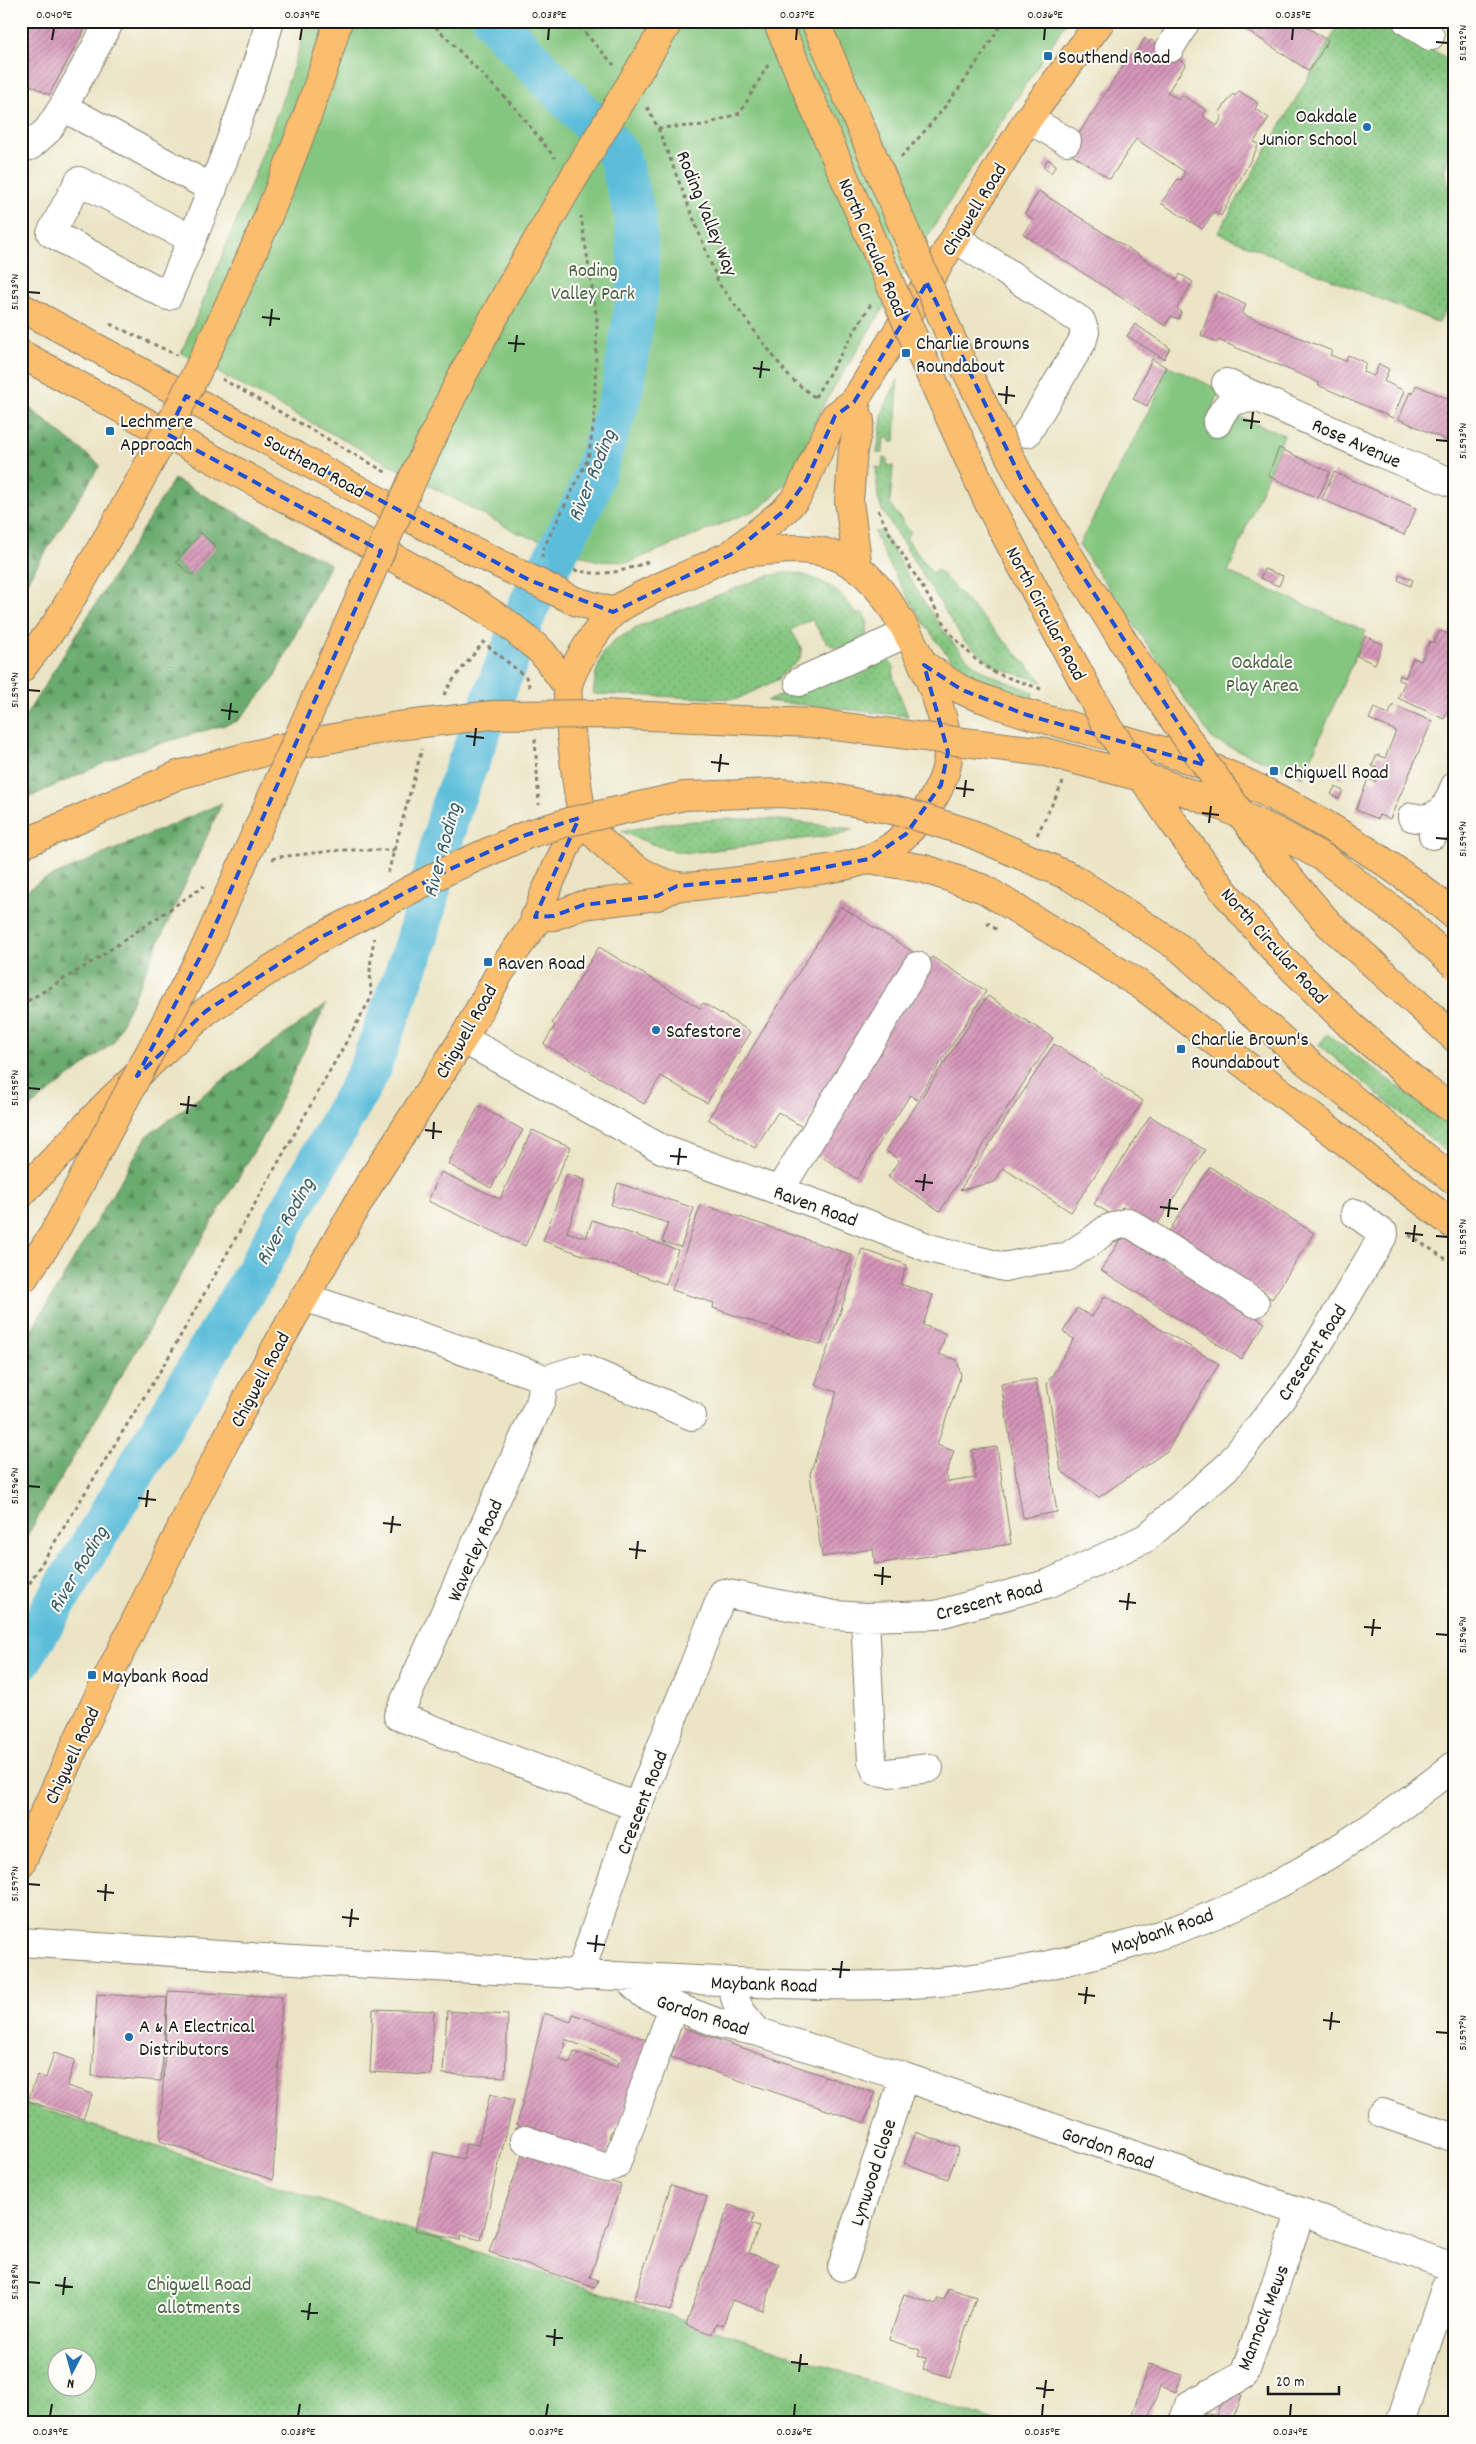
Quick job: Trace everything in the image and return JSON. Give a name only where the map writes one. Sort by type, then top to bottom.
[{"type":"main road","points":[[21,669],[56,624],[102,548],[152,461],[203,364],[253,254],[296,146],[338,21]]},
{"type":"main road","points":[[21,1282],[53,1235],[206,946],[414,476],[462,376],[574,177],[669,21]]},
{"type":"main road","name":"North Circular Road","points":[[777,21],[915,341],[991,508],[1107,726],[1173,822],[1223,890],[1278,954],[1350,1025],[1421,1086],[1455,1111]]},
{"type":"main road","name":"North Circular Road","points":[[815,21],[958,354],[1024,485],[1159,699],[1281,868],[1328,924],[1455,1038]]},
{"type":"main road","name":"Chigwell Road","points":[[730,555],[797,498],[835,416],[854,402],[1028,120],[1101,21]]},
{"type":"main road","name":"Southend Road","points":[[21,308],[535,569],[575,601],[613,612]]},
{"type":"main road","points":[[21,354],[473,601],[508,624],[542,652],[568,687],[581,814],[607,848],[644,873],[677,886]]},
{"type":"main road","points":[[854,402],[860,421],[853,449],[849,501],[858,568]]},
{"type":"main road","points":[[536,917],[554,916],[583,905],[657,896],[677,886],[766,878],[843,866],[869,859],[889,848],[906,834],[925,811],[940,785],[948,752],[942,720],[924,665],[885,596],[872,580],[858,568],[836,555],[816,549],[789,549],[730,555],[649,592],[613,612],[587,649],[568,687]]},
{"type":"main road","points":[[924,665],[962,690],[1027,715],[1180,756],[1223,771],[1291,807],[1416,882],[1455,916]]},
{"type":"main road","points":[[21,844],[178,775],[280,748],[423,722],[492,715],[602,714],[811,723],[1045,752],[1160,782],[1224,807],[1279,833],[1324,858],[1407,921],[1455,965]]},
{"type":"main road","points":[[21,1194],[112,1099],[206,1011],[316,940],[448,870],[526,835],[568,822],[684,796],[781,793],[829,797],[906,813],[970,832],[1072,877],[1181,949],[1308,1064],[1455,1182]]},
{"type":"main road","name":"Chigwell Road","points":[[21,1863],[29,1824],[198,1494],[304,1297],[368,1186],[463,1039],[500,972],[535,923],[581,814]]},
{"type":"main road","points":[[869,859],[924,869],[984,889],[1144,986],[1455,1226]]},
{"type":"street","points":[[21,139],[30,146],[48,130],[63,107],[110,21]]},
{"type":"street","points":[[192,239],[79,181],[52,232],[168,296],[192,239],[213,189],[256,71],[270,21]]},
{"type":"street","points":[[1170,48],[1186,21]]},
{"type":"street","points":[[1407,21],[1430,36]]},
{"type":"street","points":[[63,107],[213,189]]},
{"type":"street","points":[[1028,120],[1066,141]]},
{"type":"street","points":[[955,238],[1082,321],[1085,332],[1082,342],[1027,433]]},
{"type":"street","name":"Rose Avenue","points":[[1226,383],[1383,454],[1455,484]]},
{"type":"street","name":"Rose Avenue","points":[[1217,423],[1224,407],[1236,399],[1259,398]]},
{"type":"street","points":[[800,682],[907,633]]},
{"type":"street","points":[[1412,817],[1422,820],[1433,817],[1450,797]]},
{"type":"street","points":[[1433,835],[1450,797]]},
{"type":"street","points":[[779,1191],[917,966]]},
{"type":"street","name":"Raven Road","points":[[463,1039],[662,1149],[929,1248],[1004,1268],[1038,1260],[1067,1257],[1094,1240],[1107,1228],[1128,1222],[1255,1304]]},
{"type":"street","points":[[1355,1213],[1395,1233]]},
{"type":"street","name":"Crescent Road","points":[[579,1976],[637,1807],[724,1593],[834,1615],[866,1617],[936,1615],[1050,1583],[1146,1538],[1228,1466],[1300,1375],[1395,1233]]},
{"type":"street","points":[[304,1297],[526,1372],[544,1380],[583,1368],[692,1416]]},
{"type":"street","name":"Waverley Road","points":[[544,1380],[542,1400],[398,1716],[637,1807]]},
{"type":"street","points":[[866,1617],[872,1761],[876,1771],[888,1773],[929,1768]]},
{"type":"street","name":"Maybank Road","points":[[21,1942],[310,1962],[579,1976],[854,1986],[947,1980],[1040,1966],[1111,1949],[1209,1916],[1266,1890],[1326,1856],[1380,1821],[1455,1764]]},
{"type":"street","name":"Gordon Road","points":[[625,1977],[645,1995],[721,2024],[758,2032],[904,2077],[1301,2212],[1455,2268]]},
{"type":"street","name":"Gordon Road","points":[[732,1982],[734,2000],[738,2009],[758,2032]]},
{"type":"street","points":[[525,2140],[606,2168],[616,2165],[673,2007]]},
{"type":"street","name":"Lynwood Close","points":[[842,2267],[904,2077]]},
{"type":"street","points":[[1382,2113],[1455,2138]]},
{"type":"street","name":"Mannock Mews","points":[[1183,2423],[1189,2405],[1244,2375],[1301,2212]]},
{"type":"street","points":[[1400,2423],[1446,2286],[1455,2274]]},
{"type":"path","points":[[574,21],[618,71]]},
{"type":"path","points":[[896,163],[925,132],[975,69],[1003,21]]},
{"type":"path","points":[[658,128],[705,125],[740,113],[769,64]]},
{"type":"path","name":"Roding Valley Way","points":[[644,101],[658,128],[719,284],[790,378],[820,400]]},
{"type":"path","points":[[815,398],[872,303]]},
{"type":"path","points":[[103,320],[184,358]]},
{"type":"path","name":"Southend Road","points":[[218,377],[391,475]]},
{"type":"path","points":[[535,569],[588,459],[594,422]]},
{"type":"path","points":[[876,506],[887,529],[952,634],[976,660]]},
{"type":"path","points":[[589,574],[616,573],[654,559]]},
{"type":"path","points":[[441,701],[448,686],[466,666],[483,642],[526,677],[533,697]]},
{"type":"path","points":[[534,730],[539,811]]},
{"type":"path","points":[[387,879],[425,741]]},
{"type":"path","points":[[1034,840],[1064,780]]},
{"type":"path","points":[[21,1597],[168,1358],[354,1030],[371,998],[370,967],[374,934]]},
{"type":"path","points":[[1395,1233],[1435,1250],[1455,1265]]},
{"type":"highlighted area","points":[[927,283],[1024,485],[1205,765],[1027,715],[962,690],[924,665],[948,752],[941,785],[906,834],[869,859],[766,878],[677,886],[657,896],[583,905],[554,916],[535,917],[579,818],[526,835],[448,870],[316,940],[206,1011],[137,1076],[206,946],[381,551],[167,434],[186,396],[529,580],[613,612],[730,555],[785,510],[806,481],[835,416],[854,402]]},
{"type":"green space","name":"Roding Valley Park","points":[[308,21],[1067,21],[953,196],[825,402],[789,481],[760,508],[630,562],[598,561],[516,532],[181,353],[249,189],[280,106]]},
{"type":"green space","name":"Oakdale Junior School","points":[[1341,21],[1389,21],[1455,64],[1455,146],[1444,170],[1449,184],[1455,187],[1455,294],[1439,323],[1218,233]]},
{"type":"green space","name":"Oakdale Play Area","points":[[1167,365],[1220,390],[1206,426],[1228,434],[1234,422],[1242,418],[1284,435],[1228,572],[1366,631],[1303,777],[1213,740],[1079,545],[1155,399]]},
{"type":"green space","points":[[898,379],[895,442],[890,442],[890,438],[884,438],[883,453],[877,453],[883,411]]},
{"type":"green space","points":[[21,401],[100,465],[21,591]]},
{"type":"green space","points":[[883,458],[887,459],[887,465],[893,466],[890,504],[911,533],[906,538],[932,573],[938,570],[1043,682],[998,668],[964,641],[882,510],[878,499],[876,467],[882,468]]},
{"type":"green space","points":[[174,479],[330,564],[273,680],[238,721],[124,754],[21,801],[21,723]]},
{"type":"green space","points":[[882,531],[928,607],[956,646],[970,661],[989,674],[1030,690],[1033,693],[1032,701],[983,683],[968,675],[956,665],[915,609],[890,566],[874,532]]},
{"type":"green space","points":[[790,572],[810,577],[828,585],[843,597],[856,614],[863,613],[868,623],[866,635],[848,647],[834,647],[823,637],[812,619],[791,630],[801,648],[800,658],[797,662],[779,679],[737,699],[593,694],[596,673],[603,653],[615,640],[642,625],[767,576]]},
{"type":"green space","points":[[875,656],[886,658],[894,666],[893,677],[908,716],[767,701]]},
{"type":"green space","points":[[222,803],[113,1043],[21,1114],[21,895],[39,882]]},
{"type":"green space","points":[[724,819],[772,819],[853,829],[842,834],[690,853],[663,848],[621,831],[669,823]]},
{"type":"green space","points":[[326,1004],[267,1129],[21,1546],[21,1348],[147,1136]]},
{"type":"green space","points":[[1327,1034],[1455,1129],[1455,1159],[1319,1045]]},
{"type":"green space","name":"Chigwell Road allotments","points":[[21,2102],[998,2423],[21,2423]]},
{"type":"building","points":[[21,21],[89,21],[49,95],[21,80]]},
{"type":"building","points":[[1233,21],[1298,21],[1328,41],[1309,71]]},
{"type":"building","points":[[1145,38],[1149,42],[1151,40],[1186,64],[1167,93],[1179,99],[1182,95],[1206,110],[1203,116],[1217,126],[1222,117],[1219,113],[1233,94],[1235,96],[1239,91],[1258,103],[1255,109],[1269,118],[1254,142],[1259,144],[1221,216],[1215,211],[1202,229],[1161,203],[1178,179],[1181,180],[1185,172],[1136,139],[1110,179],[1070,153],[1076,138],[1131,54],[1134,56]]},
{"type":"building","points":[[1048,159],[1056,165],[1051,173],[1043,167]]},
{"type":"building","points":[[1039,191],[1177,280],[1180,274],[1193,282],[1177,308],[1181,312],[1179,319],[1171,316],[1165,326],[1023,234],[1033,220],[1025,213]]},
{"type":"building","points":[[1217,291],[1246,305],[1242,314],[1332,351],[1330,355],[1345,361],[1348,355],[1366,363],[1363,372],[1374,376],[1379,364],[1389,369],[1384,381],[1404,391],[1393,418],[1318,385],[1319,383],[1304,376],[1218,340],[1217,343],[1201,335]]},
{"type":"building","points":[[1135,324],[1170,348],[1164,359],[1127,336]]},
{"type":"building","points":[[1152,359],[1166,367],[1147,406],[1133,399]]},
{"type":"building","points":[[1416,385],[1453,401],[1455,398],[1455,444],[1399,419],[1410,392],[1413,394]]},
{"type":"building","points":[[1279,448],[1330,472],[1318,498],[1268,476]]},
{"type":"building","points":[[1334,472],[1416,508],[1404,535],[1322,499]]},
{"type":"building","points":[[201,533],[216,547],[192,575],[176,562]]},
{"type":"building","points":[[1264,569],[1283,576],[1279,586],[1260,578]]},
{"type":"building","points":[[1400,574],[1413,580],[1410,586],[1398,580]]},
{"type":"building","points":[[1452,626],[1455,628],[1455,693],[1444,719],[1398,698],[1405,682],[1398,680],[1400,675],[1405,678],[1413,658],[1421,661],[1430,641],[1434,643],[1440,631],[1449,634]]},
{"type":"building","points":[[1365,636],[1383,644],[1375,664],[1357,656]]},
{"type":"building","points":[[1393,705],[1432,721],[1390,819],[1379,815],[1378,819],[1356,810],[1368,779],[1375,782],[1380,769],[1372,766],[1377,755],[1385,758],[1396,731],[1369,719],[1374,708],[1389,714]]},
{"type":"building","points":[[1336,768],[1344,772],[1342,778],[1333,774]]},
{"type":"building","points":[[1335,787],[1343,791],[1339,799],[1331,794]]},
{"type":"building","points":[[840,906],[913,952],[804,1128],[778,1112],[755,1148],[708,1119]]},
{"type":"building","points":[[599,947],[700,1008],[703,1003],[751,1032],[707,1103],[661,1076],[644,1104],[544,1044],[555,1025],[552,1023]]},
{"type":"building","points":[[932,957],[986,991],[917,1100],[910,1095],[857,1179],[811,1150]]},
{"type":"building","points":[[988,996],[1053,1038],[940,1211],[888,1177],[899,1160],[886,1151]]},
{"type":"building","points":[[1054,1044],[1143,1101],[1071,1212],[1003,1168],[995,1182],[960,1190]]},
{"type":"building","points":[[479,1106],[523,1130],[491,1188],[448,1164]]},
{"type":"building","points":[[1150,1116],[1205,1150],[1155,1228],[1122,1207],[1115,1217],[1094,1204]]},
{"type":"building","points":[[532,1130],[571,1147],[525,1246],[428,1201],[441,1172],[500,1199]]},
{"type":"building","points":[[1210,1167],[1314,1233],[1272,1299],[1168,1233]]},
{"type":"building","points":[[567,1174],[585,1180],[567,1232],[586,1238],[592,1220],[678,1250],[666,1284],[543,1241]]},
{"type":"building","points":[[618,1183],[694,1208],[681,1247],[662,1242],[668,1223],[611,1205]]},
{"type":"building","points":[[701,1204],[852,1255],[821,1345],[713,1308],[714,1303],[672,1290]]},
{"type":"building","points":[[1124,1234],[1265,1323],[1241,1359],[1101,1270]]},
{"type":"building","points":[[862,1249],[907,1265],[900,1284],[933,1295],[923,1325],[946,1334],[939,1354],[957,1360],[961,1375],[937,1445],[954,1451],[946,1474],[948,1482],[976,1478],[972,1450],[997,1447],[1011,1544],[875,1564],[873,1549],[822,1557],[810,1474],[837,1392],[815,1385]]},
{"type":"building","points":[[1105,1296],[1219,1364],[1167,1451],[1099,1497],[1061,1471],[1047,1384],[1074,1339],[1063,1332],[1077,1308],[1092,1317]]},
{"type":"building","points":[[1036,1379],[1057,1512],[1023,1518],[1001,1384]]},
{"type":"building","points":[[168,1991],[282,1997],[273,2180],[160,2141]]},
{"type":"building","name":"A & A Electrical Distributors","points":[[97,1994],[167,1998],[161,2081],[92,2076]]},
{"type":"building","points":[[373,2009],[434,2011],[431,2075],[370,2072]]},
{"type":"building","points":[[447,2011],[508,2015],[505,2077],[443,2074]]},
{"type":"building","points":[[544,2013],[571,2022],[573,2014],[651,2041],[619,2124],[610,2133],[607,2155],[517,2125]],"holes":[[[565,2039],[619,2061],[617,2067],[574,2052],[570,2063],[560,2060],[566,2044],[564,2043]]]},
{"type":"building","points":[[681,2027],[875,2093],[865,2123],[671,2057]]},
{"type":"building","points":[[54,2053],[75,2060],[67,2086],[92,2094],[83,2119],[28,2101],[37,2075],[46,2078]]},
{"type":"building","points":[[490,2094],[514,2100],[481,2240],[461,2235],[460,2240],[415,2230],[434,2152],[463,2159],[466,2143],[478,2145]]},
{"type":"building","points":[[916,2132],[959,2148],[948,2179],[904,2163]]},
{"type":"building","points":[[523,2152],[621,2185],[590,2277],[598,2280],[595,2288],[489,2252]]},
{"type":"building","points":[[671,2185],[707,2197],[670,2311],[634,2299]]},
{"type":"building","points":[[729,2205],[755,2214],[751,2224],[759,2227],[749,2253],[779,2264],[763,2311],[732,2300],[723,2326],[716,2324],[712,2334],[686,2325]]},
{"type":"building","points":[[948,2288],[976,2297],[950,2377],[923,2369],[926,2358],[918,2356],[920,2350],[889,2340],[904,2294],[936,2304],[938,2298],[944,2300]]},
{"type":"building","points":[[1149,2364],[1182,2375],[1176,2392],[1160,2386],[1148,2423],[1129,2423]]},
{"type":"building","points":[[1225,2390],[1242,2395],[1232,2423],[1197,2423],[1201,2412],[1216,2416]]},
{"type":"waterway","name":"River Roding","points":[[21,1660],[256,1272],[368,1073],[416,943],[451,807],[528,607],[586,498],[622,392],[638,288],[638,258],[635,215],[619,155],[601,133],[494,21]]},
{"type":"place","name":"Southend Road","points":[[1048,56]]},
{"type":"place","name":"Oakdale Junior School","points":[[1367,127]]},
{"type":"place","name":"Charlie Browns Roundabout","points":[[906,353]]},
{"type":"place","name":"Lechmere Approach","points":[[110,431]]},
{"type":"place","name":"Chigwell Road","points":[[1274,771]]},
{"type":"place","name":"Raven Road","points":[[488,962]]},
{"type":"place","name":"Safestore","points":[[656,1030]]},
{"type":"place","name":"Charlie Brown's Roundabout","points":[[1181,1049]]},
{"type":"place","name":"Maybank Road","points":[[92,1675]]},
{"type":"place","name":"A & A Electrical Distributors","points":[[129,2037]]}]
